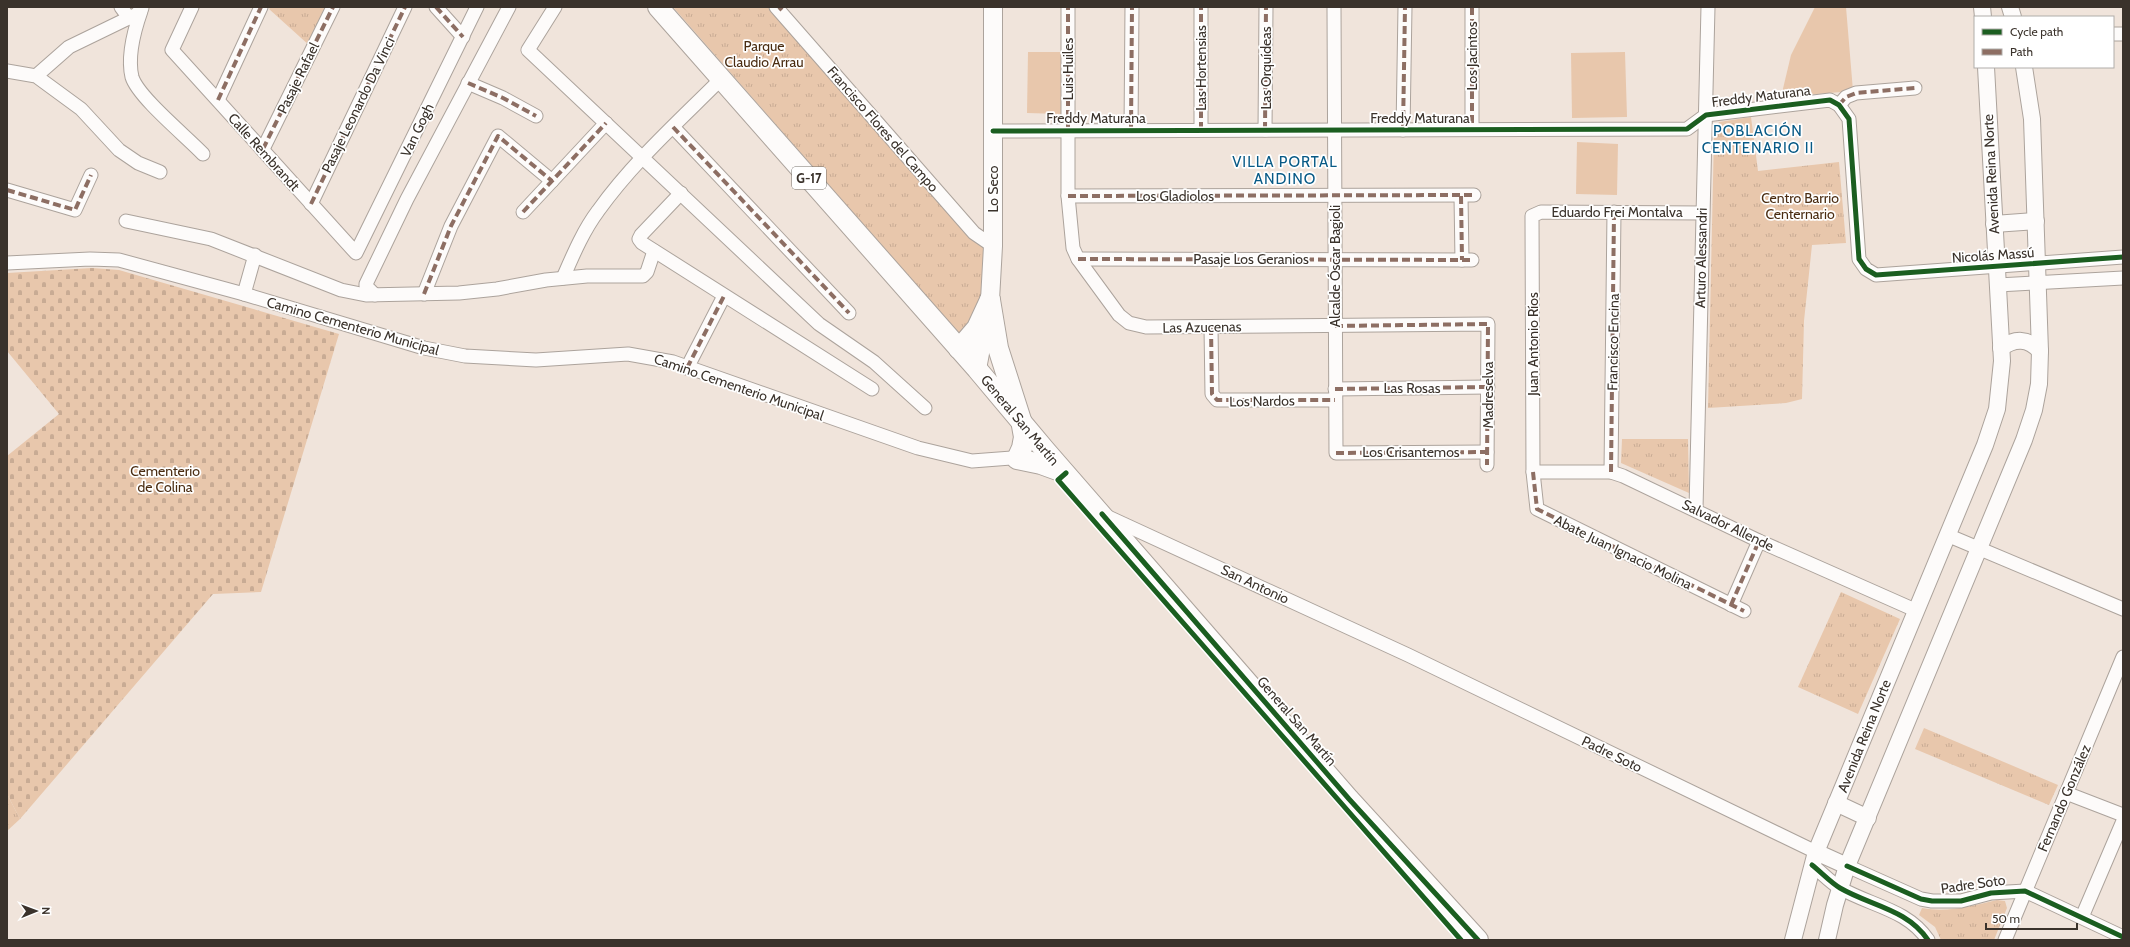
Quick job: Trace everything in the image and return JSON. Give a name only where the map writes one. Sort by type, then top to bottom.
[{"type":"main road","name":"General San Martín","points":[[658,7],[977,369],[1045,450],[1349,799],[1478,940]]},
{"type":"main road","name":"Lo Seco","points":[[977,369],[990,300],[994,246],[993,7]]},
{"type":"main road","points":[[959,349],[977,328],[990,300]]},
{"type":"main road","points":[[990,300],[998,348],[1021,420],[1024,437],[1022,448],[1017,459],[1041,464],[1066,473]]},
{"type":"street","points":[[121,7],[129,18]]},
{"type":"street","name":"Calle Rembrandt","points":[[192,7],[172,50],[356,253]]},
{"type":"street","points":[[218,100],[261,7]]},
{"type":"street","name":"Pasaje Rafael","points":[[263,149],[333,7]]},
{"type":"street","name":"Pasaje Leonardo Da Vinci","points":[[311,204],[405,7]]},
{"type":"street","points":[[436,7],[463,37]]},
{"type":"street","name":"Van Gogh","points":[[356,253],[477,7]]},
{"type":"street","points":[[375,295],[366,286],[366,284],[407,199],[509,7]]},
{"type":"street","points":[[555,7],[528,50],[819,324],[874,362],[925,408]]},
{"type":"street","name":"Luis Huiles","points":[[1068,7],[1068,130]]},
{"type":"street","points":[[1131,130],[1132,7]]},
{"type":"street","name":"Las Hortensias","points":[[1201,7],[1201,130]]},
{"type":"street","name":"Las Orquídeas","points":[[1265,130],[1266,7]]},
{"type":"street","name":"Alcalde Óscar Bagioli","points":[[1334,7],[1336,453]]},
{"type":"street","points":[[1403,130],[1405,7]]},
{"type":"street","name":"Los Jacintos","points":[[1472,7],[1472,130]]},
{"type":"street","name":"Arturo Alessandri","points":[[1696,509],[1708,7]]},
{"type":"street","name":"Francisco Flores del Campo","points":[[779,8],[974,233],[994,246]]},
{"type":"street","points":[[36,76],[69,47],[129,18],[142,9]]},
{"type":"street","points":[[142,9],[135,28],[131,53],[132,78],[137,87],[152,104],[203,154]]},
{"type":"street","name":"Avenida Reina Norte","points":[[1793,940],[1814,859],[1915,610],[1992,427],[2000,391],[2001,348],[1986,68]]},
{"type":"street","points":[[1827,940],[1847,866],[1980,550],[2024,440],[2034,410],[2039,384],[2039,283],[2032,119],[2024,68]]},
{"type":"street","points":[[7,71],[36,76],[81,109],[119,150],[138,163],[160,172]]},
{"type":"street","points":[[562,278],[579,243],[598,210],[643,158],[721,79]]},
{"type":"street","points":[[468,83],[503,98],[536,116]]},
{"type":"street","points":[[1839,105],[1846,97],[1856,93],[1915,88]]},
{"type":"street","name":"Freddy Maturana","points":[[993,130],[1688,129],[1706,115],[1830,100],[1839,105]]},
{"type":"street","name":"Nicolás Massú","points":[[1839,105],[1849,119],[1859,259],[1866,269],[1876,275],[2123,258]]},
{"type":"street","points":[[524,212],[606,123]]},
{"type":"street","points":[[673,127],[849,313]]},
{"type":"street","name":"Las Azucenas","points":[[1068,130],[1068,196],[1073,248],[1078,259],[1119,315],[1129,323],[1146,327],[1488,324]]},
{"type":"street","points":[[424,294],[451,226],[498,136],[552,181]]},
{"type":"street","points":[[7,190],[75,210],[91,175]]},
{"type":"street","points":[[681,193],[640,236],[642,243],[872,389]]},
{"type":"street","name":"Los Gladiolos","points":[[1068,196],[1468,196],[1467,260]]},
{"type":"street","name":"Eduardo Frei Montalva","points":[[1532,216],[1541,212],[1702,213]]},
{"type":"street","name":"Francisco Encina","points":[[1611,472],[1614,212]]},
{"type":"street","name":"Juan Antonio Ríos","points":[[1532,216],[1533,472]]},
{"type":"street","points":[[126,221],[183,232],[255,255],[341,290],[356,294],[375,295],[478,292],[562,278],[643,276],[647,272],[654,252]]},
{"type":"street","points":[[1994,224],[2036,221]]},
{"type":"street","points":[[244,294],[255,255]]},
{"type":"street","name":"Camino Cementerio Municipal","points":[[7,263],[90,259],[119,260],[244,294],[424,348],[444,352],[486,358],[536,360],[628,354],[658,358],[918,448],[972,461],[1017,459],[1045,450]]},
{"type":"street","name":"Pasaje Los Geranios","points":[[1078,259],[1467,260]]},
{"type":"street","points":[[1998,285],[2123,278]]},
{"type":"street","points":[[687,368],[724,296]]},
{"type":"street","name":"Madreselva","points":[[1487,465],[1488,324]]},
{"type":"street","name":"Los Nardos","points":[[1211,327],[1212,394],[1217,400],[1335,394]]},
{"type":"street","points":[[2001,348],[2010,342],[2021,340],[2033,343],[2040,351]]},
{"type":"street","name":"Las Rosas","points":[[1335,394],[1488,387]]},
{"type":"street","name":"Los Crisantemos","points":[[1336,453],[1487,452]]},
{"type":"street","name":"Salvador Allende","points":[[1533,472],[1611,472],[1623,476],[1696,509],[1759,541],[1915,610]]},
{"type":"street","name":"Abate Juan Ignacio Molina","points":[[1533,472],[1537,509],[1744,611]]},
{"type":"street","name":"San Antonio","points":[[1102,514],[1408,655]]},
{"type":"street","points":[[1947,535],[2123,609]]},
{"type":"street","points":[[1731,605],[1759,541]]},
{"type":"street","name":"Padre Soto","points":[[1408,655],[1814,859],[1840,888],[1906,917],[1920,928],[1928,940]]},
{"type":"street","name":"Fernando González","points":[[2005,940],[2066,793],[2120,676],[2123,657]]},
{"type":"street","points":[[2066,793],[2123,815]]},
{"type":"street","points":[[1836,803],[1868,818]]},
{"type":"street","points":[[2082,917],[2123,821]]},
{"type":"street","points":[[1814,859],[1847,866]]},
{"type":"street","name":"Padre Soto","points":[[1847,866],[1922,899],[1932,901],[1961,901],[2004,891],[2025,891],[2123,937]]},
{"type":"green space","points":[[271,7],[329,7],[310,46],[269,9]]},
{"type":"green space","name":"Parque Claudio Arrau","points":[[673,7],[774,7],[984,247],[988,258],[978,312],[964,337],[958,333]]},
{"type":"green space","points":[[1815,7],[1846,7],[1853,91],[1781,97],[1791,55]]},
{"type":"green space","points":[[1028,52],[1062,52],[1062,114],[1027,113]]},
{"type":"green space","points":[[1625,52],[1627,117],[1572,118],[1571,53]]},
{"type":"green space","name":"Centro Barrio Centernario","points":[[1751,117],[1758,171],[1839,162],[1846,243],[1812,245],[1804,321],[1802,399],[1786,403],[1708,408],[1714,135],[1719,122]]},
{"type":"green space","points":[[1577,142],[1618,144],[1617,195],[1576,194]]},
{"type":"green space","name":"Cementerio de Colina","points":[[92,268],[119,270],[339,334],[261,592],[213,594],[20,819],[7,794],[7,456],[59,414],[7,351],[7,273]]},
{"type":"green space","points":[[1622,439],[1688,439],[1689,493],[1621,463]]},
{"type":"green space","points":[[1841,592],[1900,619],[1858,714],[1798,687]]},
{"type":"green space","points":[[1924,728],[2058,785],[2049,805],[1915,749]]},
{"type":"green space","points":[[7,794],[20,819],[7,831]]},
{"type":"green space","points":[[1997,900],[2005,901],[2007,908],[1994,940],[1941,940],[1935,927],[1919,915],[1922,908],[1941,910]]},
{"type":"marked path","points":[[218,100],[261,7]]},
{"type":"marked path","points":[[263,149],[333,7]]},
{"type":"marked path","points":[[311,204],[405,7]]},
{"type":"marked path","points":[[436,7],[463,37]]},
{"type":"marked path","points":[[779,10],[782,7]]},
{"type":"marked path","points":[[1068,7],[1068,130]]},
{"type":"marked path","points":[[1131,130],[1132,7]]},
{"type":"marked path","points":[[1201,7],[1201,130]]},
{"type":"marked path","points":[[1265,130],[1266,7]]},
{"type":"marked path","points":[[1403,130],[1405,7]]},
{"type":"marked path","points":[[1472,7],[1472,129]]},
{"type":"marked path","points":[[468,83],[503,98],[536,116]]},
{"type":"marked path","points":[[1839,105],[1846,97],[1856,93],[1915,88]]},
{"type":"marked path","points":[[523,212],[606,123]]},
{"type":"marked path","points":[[673,127],[849,313]]},
{"type":"marked path","points":[[424,294],[451,226],[498,136],[552,181]]},
{"type":"marked path","points":[[7,190],[75,210],[91,175]]},
{"type":"marked path","points":[[1068,196],[1474,195]]},
{"type":"marked path","points":[[1461,196],[1462,260]]},
{"type":"marked path","points":[[1611,472],[1614,212]]},
{"type":"marked path","points":[[1078,259],[1472,260]]},
{"type":"marked path","points":[[687,368],[724,296]]},
{"type":"marked path","points":[[1335,326],[1488,324],[1487,465]]},
{"type":"marked path","points":[[1211,327],[1212,394],[1217,400],[1335,400]]},
{"type":"marked path","points":[[1335,389],[1488,387]]},
{"type":"marked path","points":[[1336,453],[1487,452]]},
{"type":"marked path","points":[[1533,472],[1537,509],[1744,611]]},
{"type":"marked path","points":[[1731,605],[1759,541]]},
{"type":"cycle path","points":[[993,131],[1687,129],[1706,115],[1830,100],[1839,105],[1849,119],[1859,259],[1866,269],[1876,275],[2123,257]]},
{"type":"cycle path","points":[[1066,473],[1058,480],[1461,940]]},
{"type":"cycle path","points":[[1102,514],[1349,799],[1478,940]]},
{"type":"cycle path","points":[[1812,865],[1840,888],[1888,909],[1910,921],[1928,940]]},
{"type":"cycle path","points":[[1847,866],[1921,899],[1932,901],[1961,901],[1991,893],[2025,891],[2123,937]]},
{"type":"district","name":"POBLACIÓN CENTENARIO II","points":[[1758,140]]},
{"type":"district","name":"VILLA PORTAL ANDINO","points":[[1285,170]]}]
